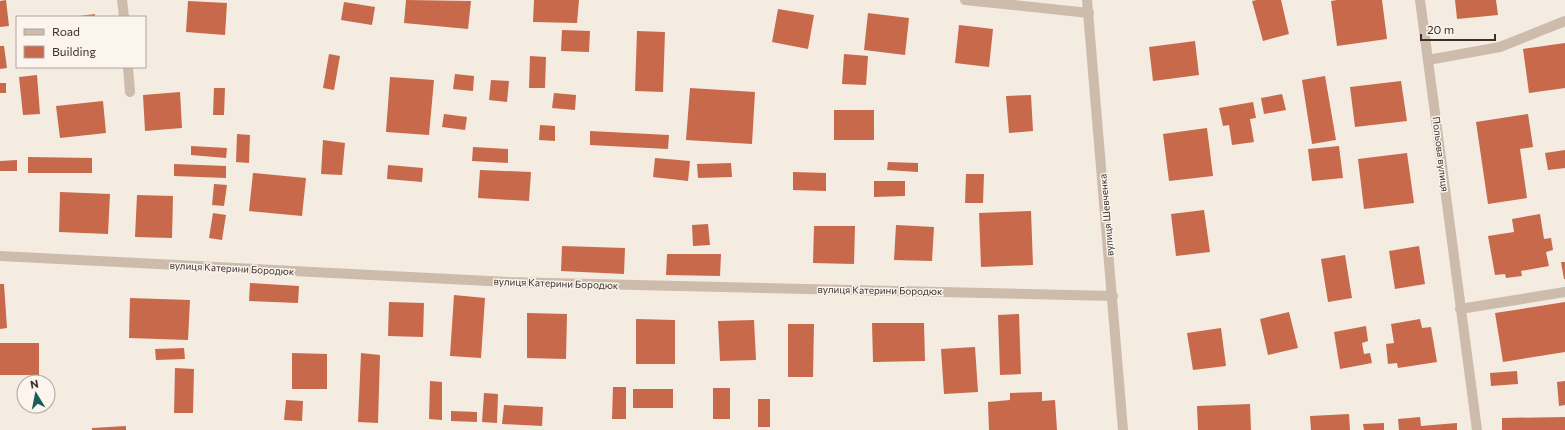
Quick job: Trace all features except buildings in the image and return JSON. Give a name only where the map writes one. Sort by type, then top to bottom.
[{"type":"street","points":[[122,0],[124,16]]},
{"type":"street","points":[[965,0],[1088,14]]},
{"type":"street","name":"вулиця Шевченка","points":[[1087,0],[1113,296],[1123,430]]},
{"type":"street","name":"Польова вулиця","points":[[1420,0],[1477,430]]},
{"type":"street","points":[[1428,60],[1500,46],[1565,21]]},
{"type":"street","points":[[128,68],[130,92]]},
{"type":"street","name":"вулиця Катерини Бородюк","points":[[0,256],[508,282],[1113,296]]},
{"type":"street","points":[[1460,308],[1565,292]]}]
